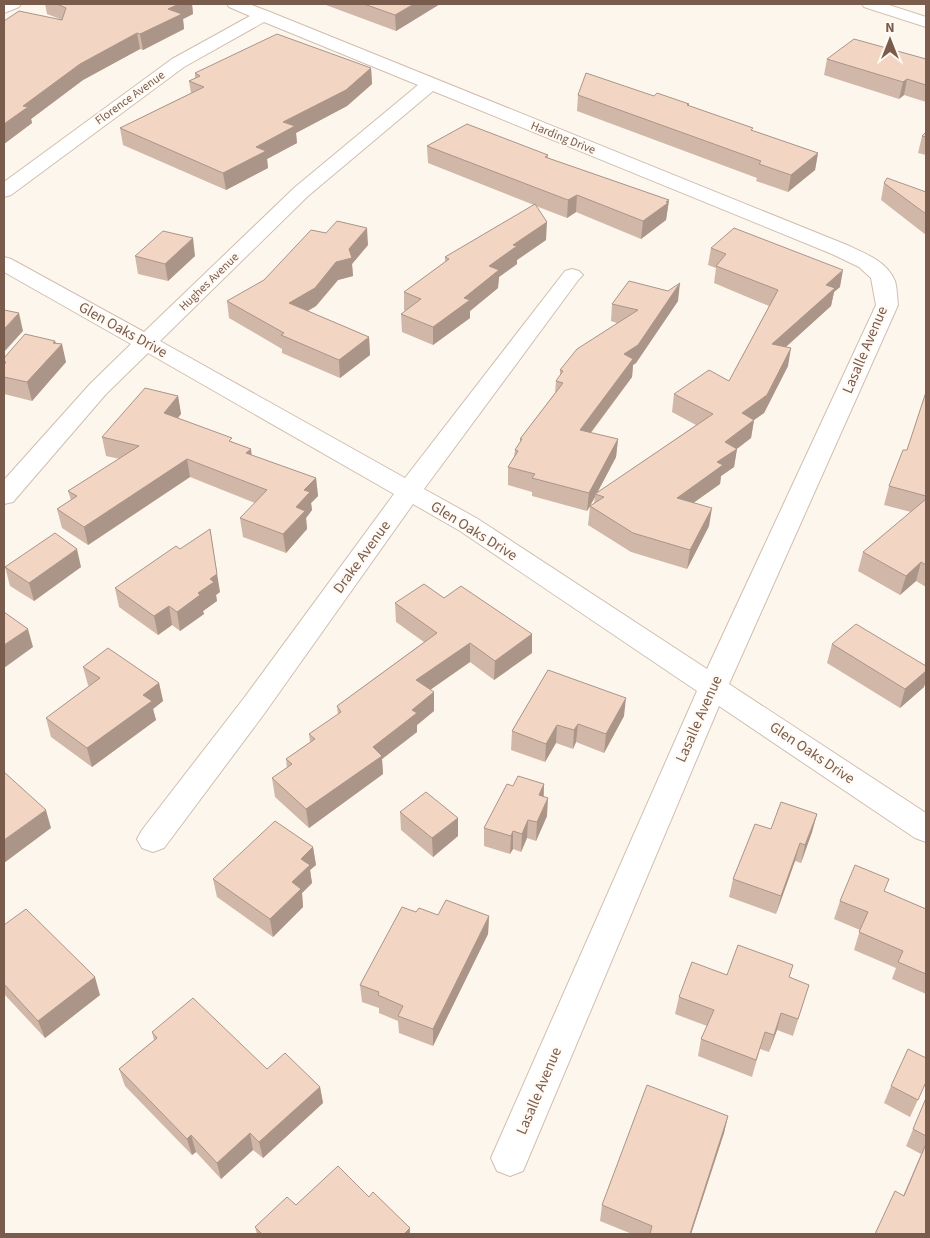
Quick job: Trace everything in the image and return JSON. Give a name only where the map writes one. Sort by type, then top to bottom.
[{"type":"street","points":[[4,8],[13,4]]},
{"type":"street","name":"Harding Drive","points":[[236,4],[824,242],[870,265],[880,274],[884,282]]},
{"type":"street","points":[[870,4],[926,22]]},
{"type":"street","name":"Florence Avenue","points":[[4,191],[178,63],[264,16]]},
{"type":"street","name":"Hughes Avenue","points":[[4,496],[98,389],[301,192],[430,84]]},
{"type":"street","name":"Glen Oaks Drive","points":[[4,263],[469,525],[926,828]]},
{"type":"street","name":"Drake Avenue","points":[[153,839],[254,706],[409,491],[572,275]]},
{"type":"street","name":"Lasalle Avenue","points":[[510,1158],[713,687],[887,305],[884,282]]},
{"type":"building","points":[[57,4],[179,4],[168,9],[182,14],[140,34],[137,33],[80,64],[23,106],[28,107],[4,124],[4,21],[19,11],[62,20],[66,8]]},
{"type":"building","points":[[364,4],[414,4],[395,15]]},
{"type":"building","points":[[277,34],[371,68],[346,90],[283,122],[295,126],[256,147],[266,151],[223,173],[120,128],[204,87],[189,81],[200,76],[195,73]]},
{"type":"building","points":[[854,39],[926,59],[926,85],[907,79],[903,82],[827,59]]},
{"type":"building","points":[[586,73],[654,96],[657,93],[689,104],[687,105],[753,128],[751,130],[818,153],[791,175],[759,164],[761,161],[578,95]]},
{"type":"building","points":[[467,124],[548,155],[545,157],[669,200],[666,202],[668,203],[643,221],[577,195],[568,200],[427,146]]},
{"type":"building","points":[[887,178],[926,192],[926,214],[884,183]]},
{"type":"building","points":[[535,204],[547,222],[513,245],[517,246],[489,266],[499,270],[464,298],[470,300],[433,327],[401,314],[421,299],[404,292],[449,259],[445,257]]},
{"type":"building","points":[[337,221],[367,228],[349,249],[352,258],[336,262],[315,288],[289,303],[369,337],[339,360],[281,335],[284,333],[227,301],[264,280],[311,230],[326,233]]},
{"type":"building","points":[[734,228],[843,270],[826,285],[835,288],[772,344],[791,348],[767,395],[742,413],[754,420],[725,442],[737,449],[717,462],[723,465],[677,498],[712,508],[690,550],[633,533],[590,506],[604,497],[595,494],[713,414],[674,394],[709,370],[729,381],[778,290],[716,266],[726,254],[711,248]]},
{"type":"building","points":[[163,231],[193,238],[165,264],[135,256]]},
{"type":"building","points":[[629,281],[668,291],[680,283],[638,345],[624,354],[633,359],[580,430],[618,439],[589,493],[532,478],[535,474],[508,467],[518,451],[515,450],[522,439],[520,439],[563,383],[556,381],[563,371],[560,370],[577,349],[638,310],[612,304]]},
{"type":"building","points":[[4,310],[19,313],[4,329]]},
{"type":"building","points":[[25,334],[62,344],[27,382],[4,377],[4,365],[6,362],[4,362],[4,358]]},
{"type":"building","points":[[145,388],[178,396],[164,413],[232,438],[229,441],[251,449],[246,453],[316,478],[304,490],[310,492],[296,507],[305,511],[283,534],[240,518],[267,490],[187,459],[84,527],[57,509],[77,496],[68,491],[139,446],[102,437]]},
{"type":"building","points":[[926,392],[926,496],[889,486],[903,450],[907,450]]},
{"type":"building","points":[[926,499],[926,565],[921,562],[906,576],[863,552]]},
{"type":"building","points":[[210,529],[217,574],[210,579],[214,582],[198,593],[200,595],[177,612],[169,606],[154,616],[115,588],[176,546],[180,549]]},
{"type":"building","points":[[55,533],[77,549],[29,583],[5,567]]},
{"type":"building","points":[[424,584],[444,598],[461,586],[532,634],[495,661],[470,643],[416,680],[434,692],[412,710],[417,713],[373,747],[382,756],[306,809],[272,778],[292,764],[286,759],[315,739],[309,734],[341,712],[337,706],[437,633],[395,603]]},
{"type":"building","points":[[4,612],[28,629],[4,645]]},
{"type":"building","points":[[856,624],[926,666],[926,671],[905,689],[832,644]]},
{"type":"building","points":[[108,648],[159,683],[143,695],[152,701],[87,748],[46,718],[100,678],[83,667]]},
{"type":"building","points":[[548,670],[626,698],[606,734],[578,724],[574,730],[557,725],[546,744],[512,731]]},
{"type":"building","points":[[4,772],[46,810],[4,840]]},
{"type":"building","points":[[518,776],[544,784],[539,795],[548,798],[537,822],[528,820],[522,834],[513,831],[511,836],[484,828],[507,784],[513,786]]},
{"type":"building","points":[[426,792],[458,818],[432,838],[400,812]]},
{"type":"building","points":[[781,802],[817,814],[805,845],[800,843],[781,896],[733,879],[755,824],[771,829]]},
{"type":"building","points":[[275,821],[313,847],[301,859],[310,865],[292,882],[301,889],[270,919],[213,879]]},
{"type":"building","points":[[855,865],[889,879],[884,891],[926,909],[926,974],[898,962],[903,951],[859,932],[868,912],[840,901]]},
{"type":"building","points":[[446,900],[489,916],[433,1029],[398,1016],[403,1006],[378,995],[379,992],[360,985],[402,907],[416,912],[419,908],[438,915]]},
{"type":"building","points":[[26,909],[95,977],[38,1021],[4,984],[4,925]]},
{"type":"building","points":[[738,945],[793,965],[789,977],[809,985],[798,1019],[781,1013],[774,1035],[765,1032],[756,1060],[701,1039],[714,1010],[679,997],[692,962],[727,975]]},
{"type":"building","points":[[193,998],[267,1069],[285,1053],[320,1087],[259,1142],[250,1133],[217,1163],[191,1135],[187,1139],[119,1069],[157,1038],[152,1032]]},
{"type":"building","points":[[908,1049],[926,1058],[926,1082],[918,1100],[891,1086]]},
{"type":"building","points":[[647,1085],[728,1116],[690,1234],[650,1234],[652,1226],[602,1205]]},
{"type":"building","points":[[926,1098],[926,1136],[913,1129]]},
{"type":"building","points":[[926,1144],[926,1234],[875,1234],[895,1191],[904,1196]]},
{"type":"building","points":[[338,1166],[369,1197],[373,1192],[410,1228],[404,1234],[262,1234],[255,1227],[287,1197],[296,1205]]}]
